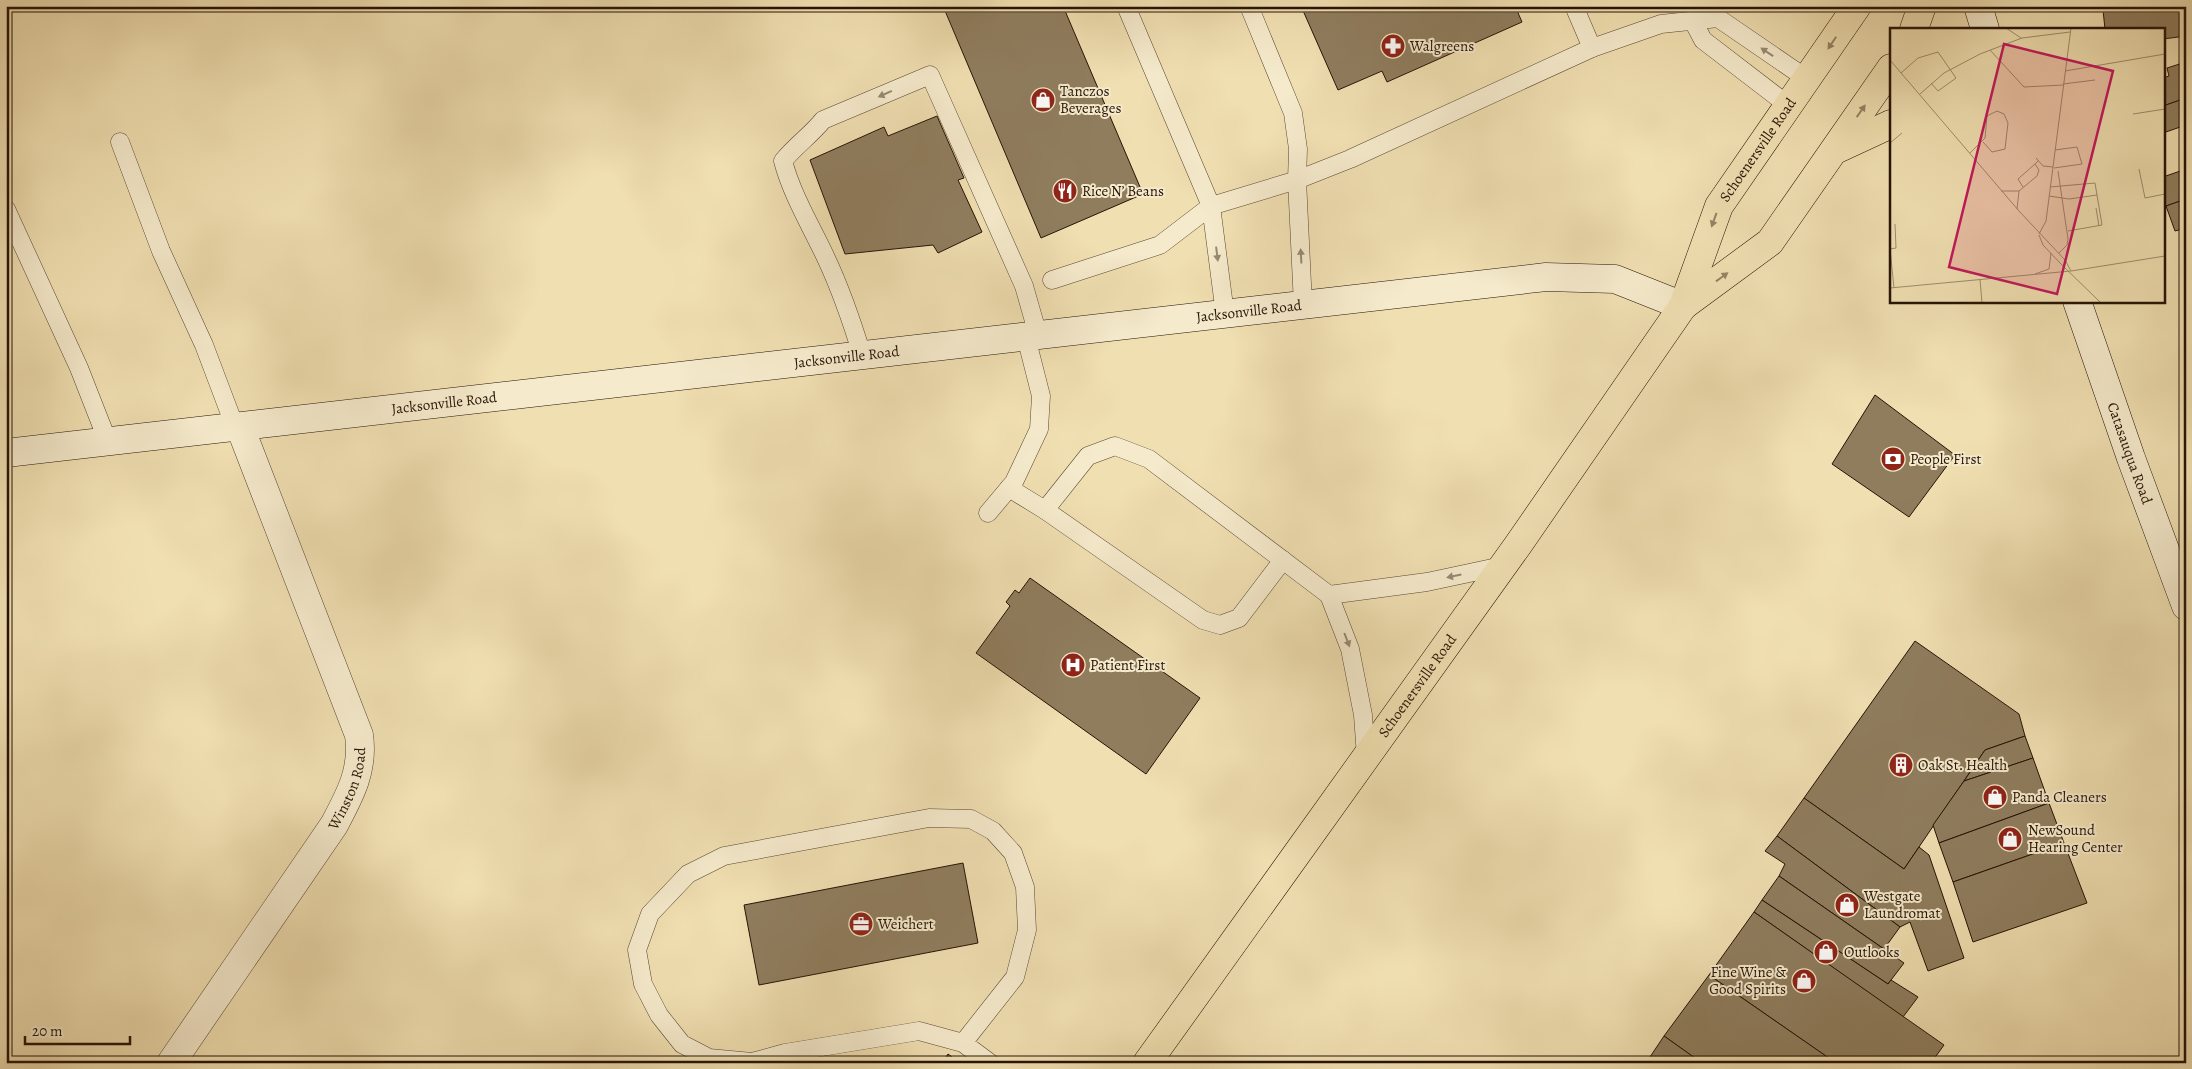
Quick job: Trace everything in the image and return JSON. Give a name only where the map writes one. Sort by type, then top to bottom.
[{"type":"main road","name":"Schoenersville Road","points":[[1147,1063],[1518,545],[1683,306],[1719,206],[1857,6]]},
{"type":"main road","points":[[1914,28],[1922,6]]},
{"type":"main road","name":"Schoenersville Road","points":[[1683,306],[1770,242],[1890,69]]},
{"type":"main road","points":[[1834,151],[1890,124]]},
{"type":"street","points":[[1978,6],[1985,28]]},
{"type":"street","name":"Jacksonville Road","points":[[6,453],[1546,277],[1615,278],[1683,306]]},
{"type":"street","name":"Catasauqua Road","points":[[2077,302],[2131,458],[2186,606]]},
{"type":"street","name":"Winston Road","points":[[171,1063],[334,825],[354,787],[362,751],[359,735],[238,427]]},
{"type":"lane","points":[[1126,6],[1211,206],[1224,314]]},
{"type":"lane","points":[[1248,6],[1293,113],[1298,149],[1297,180],[1303,305]]},
{"type":"lane","points":[[1574,6],[1592,48]]},
{"type":"lane","points":[[1052,280],[1160,245],[1211,206],[1297,180],[1350,159],[1592,48],[1661,24],[1718,18],[1807,79]]},
{"type":"lane","points":[[1693,21],[1703,40],[1789,106]]},
{"type":"lane","points":[[862,356],[850,317],[827,260],[788,179],[783,160],[797,143],[812,134],[823,120],[930,75],[1024,286],[1041,396],[1039,429],[1014,482],[988,513]]},
{"type":"lane","points":[[120,142],[161,250],[204,345],[238,427]]},
{"type":"lane","points":[[6,208],[79,368],[108,442]]},
{"type":"lane","points":[[1045,510],[1088,456],[1116,446],[1149,458],[1329,594],[1350,649],[1363,715],[1366,756]]},
{"type":"lane","points":[[1009,488],[1045,510],[1203,620],[1220,625],[1239,618],[1283,560]]},
{"type":"lane","points":[[1329,594],[1427,582],[1502,566]]},
{"type":"lane","points":[[963,1044],[1015,977],[1027,930],[1026,887],[1013,853],[993,831],[971,819],[929,818],[724,856],[688,874],[650,914],[637,950],[643,984],[659,1015],[682,1044],[709,1058],[752,1062],[785,1054],[919,1031],[963,1044],[990,1063]]},
{"type":"building","name":"Tanczos Beverages","points":[[943,6],[1063,6],[1143,194],[1041,238]]},
{"type":"building","name":"Walgreens","points":[[1301,6],[1515,6],[1522,22],[1387,82],[1382,71],[1338,90]]},
{"type":"building","points":[[2103,6],[2137,6],[2103,10]]},
{"type":"building","points":[[2137,6],[2182,6],[2186,36],[2164,39],[2164,28],[2105,28],[2103,10]]},
{"type":"building","points":[[2186,62],[2186,98],[2164,106],[2164,78],[2169,76],[2167,68]]},
{"type":"building","points":[[2186,98],[2186,125],[2164,133],[2164,106]]},
{"type":"building","points":[[937,116],[964,178],[958,180],[982,232],[938,253],[933,245],[845,254],[810,160],[884,127],[888,136]]},
{"type":"building","points":[[2186,169],[2186,199],[2166,206],[2164,200],[2164,177]]},
{"type":"building","points":[[2186,199],[2186,228],[2175,231],[2166,206]]},
{"type":"building","points":[[2186,272],[2186,289],[2180,274]]},
{"type":"building","name":"People First","points":[[1875,395],[1955,455],[1909,517],[1832,464]]},
{"type":"building","name":"Patient First","points":[[1030,578],[1200,698],[1146,774],[976,653],[1010,606],[1006,602],[1015,590],[1019,593]]},
{"type":"building","name":"Oak St. Health","points":[[1915,641],[2019,714],[2025,736],[1985,750],[1904,869],[1804,798]]},
{"type":"building","points":[[2025,736],[2033,758],[1964,781],[1985,750]]},
{"type":"building","points":[[2033,758],[2049,803],[1939,843],[1933,825],[1964,781]]},
{"type":"building","points":[[1804,798],[1904,869],[1919,847],[1929,855],[1964,958],[1928,971],[1910,922],[1900,927],[1777,836]]},
{"type":"building","points":[[2049,803],[2064,843],[1953,882],[1939,843]]},
{"type":"building","points":[[1777,836],[1900,927],[1884,949],[1779,876],[1785,864],[1765,851]]},
{"type":"building","points":[[2064,843],[2087,903],[1973,942],[1953,882]]},
{"type":"building","name":"Weichert","points":[[963,863],[978,943],[759,985],[744,905]]},
{"type":"building","points":[[1779,876],[1904,963],[1888,984],[1762,900]]},
{"type":"building","points":[[1762,900],[1888,984],[1891,980],[1918,997],[1903,1017],[1754,912]]},
{"type":"building","points":[[1754,912],[1944,1045],[1931,1063],[1836,1063],[1709,975]]},
{"type":"building","points":[[1709,975],[1836,1063],[1702,1063],[1664,1036]]},
{"type":"building","points":[[1664,1036],[1702,1063],[1646,1063]]},
{"type":"building","points":[[948,1054],[960,1063],[942,1063]]},
{"type":"place","name":"Walgreens","points":[[1393,46]]},
{"type":"place","name":"Tanczos Beverages","points":[[1043,100]]},
{"type":"place","name":"Rice N’ Beans","points":[[1065,191]]},
{"type":"place","name":"People First","points":[[1893,459]]},
{"type":"place","name":"Patient First","points":[[1073,665]]},
{"type":"place","name":"Oak St. Health","points":[[1901,765]]},
{"type":"place","name":"Panda Cleaners","points":[[1995,797]]},
{"type":"place","name":"NewSound Hearing Center","points":[[2010,839]]},
{"type":"place","name":"Westgate Laundromat","points":[[1847,905]]},
{"type":"place","name":"Weichert","points":[[861,924]]},
{"type":"place","name":"Outlooks","points":[[1826,952]]},
{"type":"place","name":"Fine Wine & Good Spirits","points":[[1804,981]]}]
